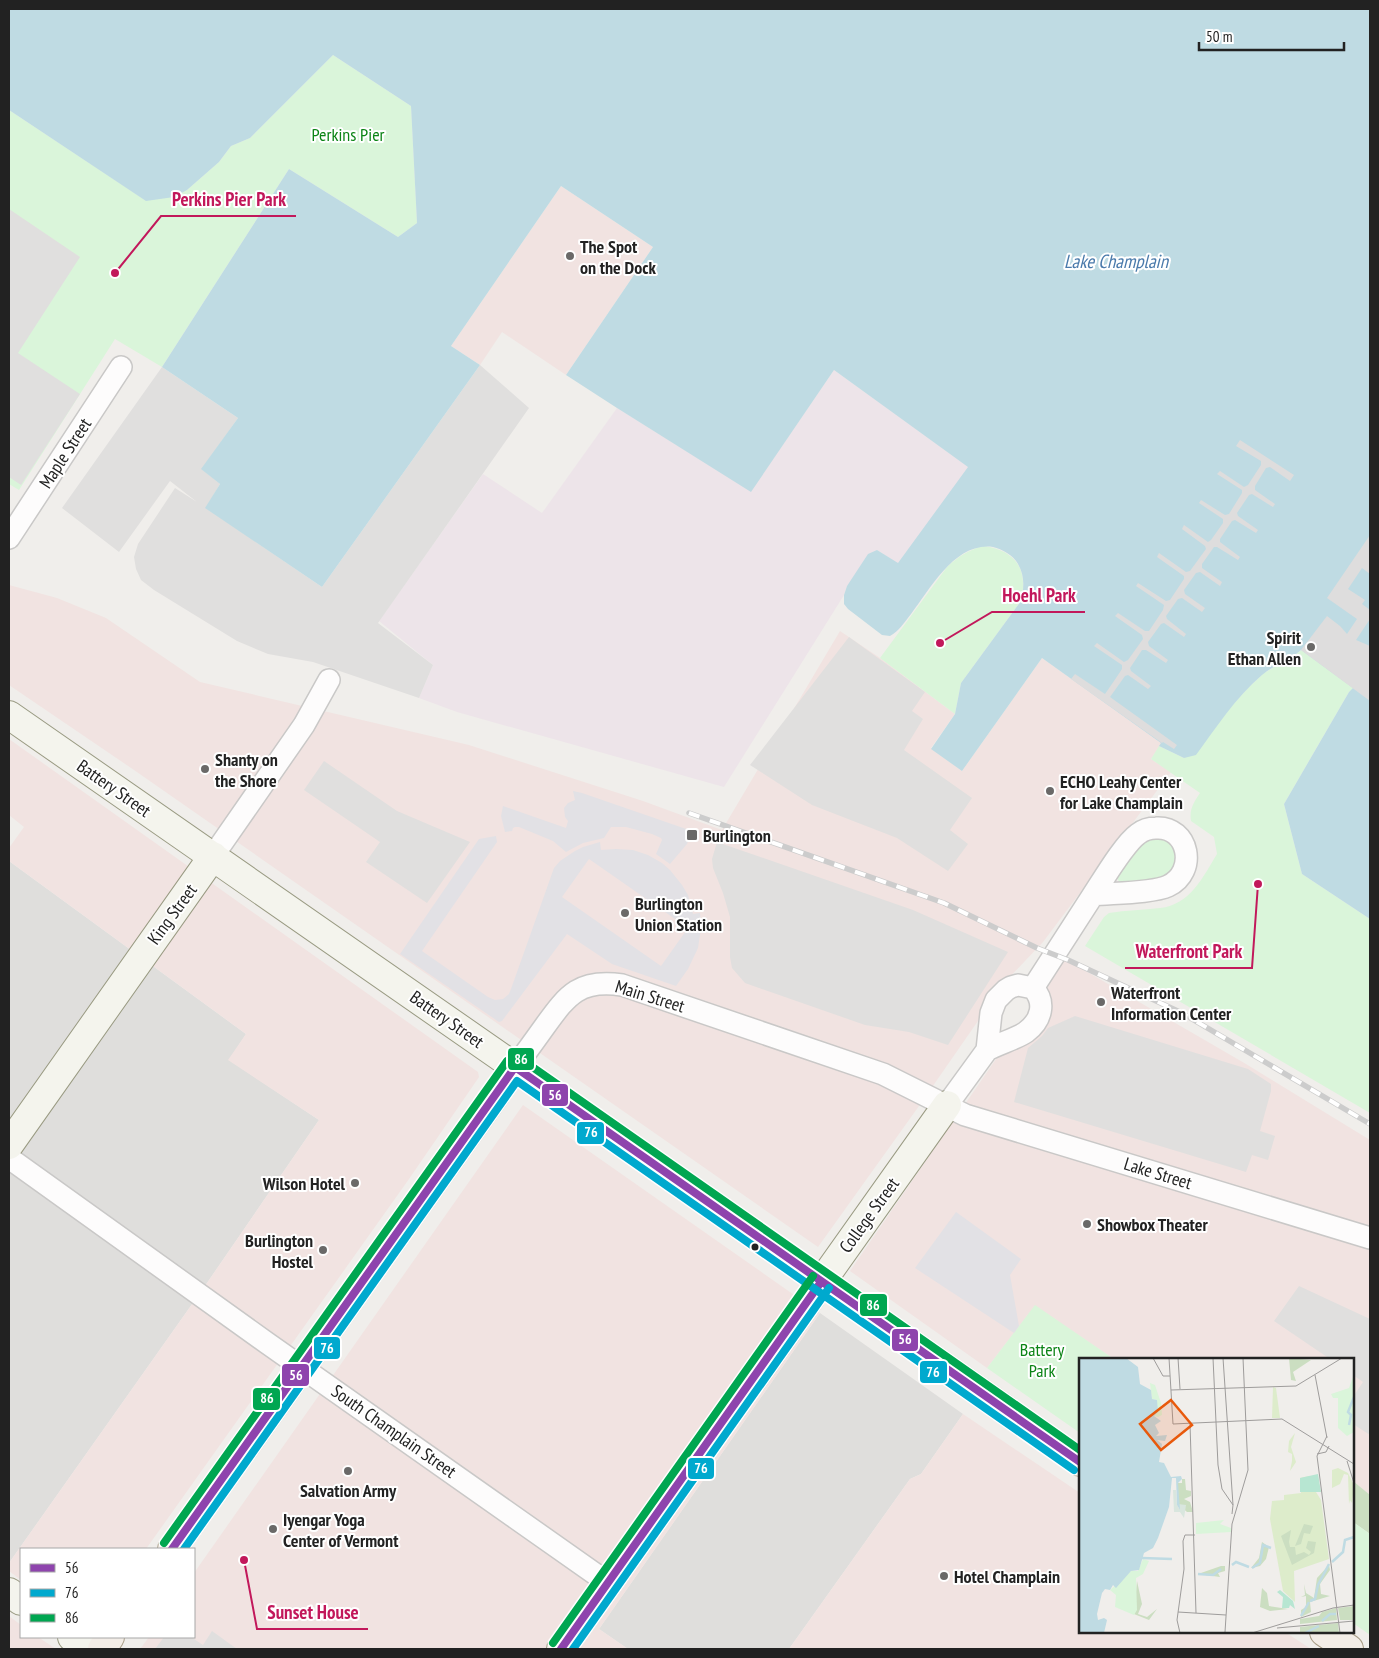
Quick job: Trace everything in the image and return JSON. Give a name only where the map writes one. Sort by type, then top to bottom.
[{"type":"main road","name":"Battery Street","points":[[515,1067],[1079,1461]]},
{"type":"main road","name":"Main Street","points":[[173,1548],[515,1067]]},
{"type":"main road","points":[[1325,1633],[1349,1649]]},
{"type":"main road","points":[[102,1649],[109,1638]]},
{"type":"street","name":"Maple Street","points":[[9,538],[121,367]]},
{"type":"street","name":"King Street","points":[[9,1145],[304,725],[329,680]]},
{"type":"street","name":"Battery Street","points":[[9,715],[515,1067]]},
{"type":"street","points":[[1032,988],[1093,895]]},
{"type":"street","name":"Main Street","points":[[515,1067],[561,1003],[575,991],[588,985],[607,983],[629,986],[883,1074],[947,1105]]},
{"type":"street","name":"College Street","points":[[561,1649],[987,1050],[1026,1032],[1039,1018],[1041,1000],[1032,988],[1026,985],[1011,986],[996,1000],[991,1013],[987,1050]]},
{"type":"street","name":"Lake Street","points":[[947,1105],[965,1115],[1370,1238]]},
{"type":"street","name":"South Champlain Street","points":[[9,1158],[608,1583]]},
{"type":"street","points":[[9,1592],[20,1600]]},
{"type":"street","points":[[74,1638],[90,1649]]},
{"type":"shaded area","points":[[561,186],[653,247],[566,375],[502,332],[480,365],[451,346]]},
{"type":"shaded area","points":[[9,209],[80,257],[18,353],[80,394],[21,485],[9,477]]},
{"type":"shaded area","points":[[480,365],[529,408],[378,623],[433,665],[419,698],[313,662],[268,654],[237,641],[141,580],[136,569],[134,557],[138,544],[175,488],[197,502],[170,481],[119,552],[62,508],[162,367],[238,418],[202,469],[220,484],[206,508],[322,587]]},
{"type":"shaded area","points":[[834,370],[969,467],[898,564],[877,550],[847,586],[844,595],[724,787],[457,712],[419,698],[433,665],[379,621],[483,474],[542,513],[617,408],[751,491]]},
{"type":"shaded area","points":[[9,585],[57,598],[106,618],[200,682],[469,745],[643,801],[722,830],[840,631],[880,658],[955,714],[931,748],[962,771],[1042,658],[1162,743],[1151,759],[1171,772],[1043,942],[1005,982],[818,1247],[134,770],[9,685]]},
{"type":"shaded area","points":[[849,637],[925,692],[912,711],[923,719],[904,750],[972,798],[950,830],[968,844],[948,871],[897,838],[812,805],[750,765]]},
{"type":"shaded area","points":[[9,739],[478,1072],[479,1077],[409,1179],[147,1548],[20,1548],[20,1579],[9,1571],[9,1563],[207,1283],[319,1120],[228,1060],[246,1034],[9,861],[9,848],[24,827],[9,815]]},
{"type":"shaded area","points":[[324,761],[397,811],[470,842],[427,903],[366,862],[380,842],[304,790]]},
{"type":"shaded area","points":[[573,791],[692,831],[687,844],[670,864],[656,854],[662,840],[661,838],[626,827],[611,827],[604,838],[583,843],[566,852],[553,841],[519,827],[505,832],[501,816],[503,806],[566,828],[568,821],[565,817],[564,808],[568,803],[575,800]]},
{"type":"shaded area","points":[[496,836],[497,842],[422,951],[488,997],[495,1000],[503,999],[509,994],[554,868],[560,861],[575,851],[600,842],[601,850],[633,850],[648,855],[670,870],[682,885],[688,895],[693,914],[700,913],[701,928],[698,948],[688,969],[676,986],[612,964],[567,934],[502,1021],[499,1022],[400,954],[479,839]],"holes":[[[589,859],[688,928],[661,966],[562,897]]]},
{"type":"shaded area","points":[[717,842],[913,910],[1008,952],[948,1045],[909,1032],[865,1025],[745,983],[732,968],[730,957],[730,917],[713,868],[712,859]]},
{"type":"shaded area","points":[[9,861],[246,1034],[229,1060],[319,1120],[207,1283],[9,1563]]},
{"type":"shaded area","points":[[1065,959],[1246,1064],[1370,1140],[1370,1495],[1354,1482],[1354,1358],[1113,1358],[1035,1306],[987,1368],[850,1271]]},
{"type":"shaded area","points":[[1075,1016],[1248,1069],[1271,1084],[1271,1091],[1260,1131],[1275,1136],[1268,1160],[1252,1155],[1246,1172],[1014,1102],[1028,1048],[1048,1028]]},
{"type":"shaded area","points":[[523,1105],[820,1313],[599,1629],[628,1649],[140,1649],[148,1638],[195,1638],[195,1572]]},
{"type":"shaded area","points":[[956,1212],[1021,1259],[1010,1275],[1019,1326],[1014,1333],[915,1268]]},
{"type":"shaded area","points":[[1299,1286],[1370,1319],[1370,1435],[1354,1425],[1354,1396],[1363,1382],[1354,1376],[1354,1358],[1329,1358],[1274,1321]]},
{"type":"shaded area","points":[[820,1313],[963,1414],[921,1474],[910,1479],[789,1649],[628,1649],[599,1629]]},
{"type":"shaded area","points":[[963,1414],[1079,1492],[1079,1633],[1287,1633],[1311,1649],[789,1649],[910,1479],[921,1474]]},
{"type":"shaded area","points":[[9,1616],[20,1624],[20,1638],[40,1638],[56,1649],[9,1649]]},
{"type":"shaded area","points":[[212,1631],[237,1649],[155,1649],[163,1638],[192,1638],[203,1645]]},
{"type":"green space","name":"Perkins Pier","points":[[333,55],[411,106],[417,223],[398,237],[289,169],[162,367],[115,339],[19,490],[9,484],[9,110],[145,200],[187,190],[219,162],[231,146],[250,138]]},
{"type":"green space","points":[[984,546],[1004,552],[1017,563],[1023,580],[1023,590],[1021,601],[961,683],[955,714],[880,658],[947,567],[964,554]]},
{"type":"green space","points":[[1301,650],[1354,688],[1349,692],[1284,804],[1302,874],[1370,919],[1370,1113],[1085,946],[1104,917],[1109,913],[1160,908],[1180,902],[1188,896],[1201,880],[1217,854],[1214,837],[1191,821],[1191,809],[1200,793],[1151,759],[1159,746],[1184,758],[1264,673]]},
{"type":"green space","points":[[1158,837],[1173,846],[1178,863],[1166,878],[1122,884],[1118,880],[1117,874],[1130,857],[1145,842]]},
{"type":"green space","name":"Battery Park","points":[[1035,1305],[1113,1358],[1079,1358],[1079,1432],[987,1368]]},
{"type":"green space","points":[[1354,1482],[1370,1495],[1370,1534],[1354,1523]]},
{"type":"green space","points":[[1354,1523],[1370,1534],[1370,1635],[1354,1624]]},
{"type":"water","name":"Lake Champlain","points":[[9,9],[1370,9],[1370,919],[1302,874],[1284,804],[1353,688],[1301,650],[1262,675],[1243,693],[1196,755],[1184,758],[1159,746],[1161,743],[1042,658],[962,771],[931,749],[955,714],[961,683],[1021,601],[1023,582],[1018,564],[1007,553],[993,547],[979,547],[967,552],[945,569],[904,624],[890,636],[882,635],[848,609],[844,604],[844,595],[847,586],[868,554],[877,550],[898,563],[968,467],[834,370],[751,492],[566,375],[653,247],[561,186],[451,346],[480,365],[322,587],[205,508],[220,484],[201,469],[238,418],[162,367],[289,169],[398,237],[417,223],[411,106],[333,55],[250,138],[231,146],[219,162],[187,190],[174,197],[146,201],[9,110]]},
{"type":"pier","points":[[1240,440],[1294,475],[1290,481],[1270,467],[1266,468],[1255,486],[1255,490],[1275,504],[1273,507],[1252,494],[1249,495],[1237,513],[1238,516],[1258,530],[1256,533],[1235,520],[1232,521],[1220,539],[1220,542],[1240,557],[1238,560],[1214,547],[1202,564],[1202,568],[1222,582],[1220,586],[1200,572],[1196,573],[1184,590],[1185,594],[1205,608],[1202,612],[1182,598],[1178,599],[1166,616],[1167,619],[1186,634],[1184,637],[1164,623],[1161,624],[1148,642],[1149,646],[1168,660],[1166,663],[1146,650],[1142,650],[1130,668],[1131,671],[1151,686],[1148,689],[1128,675],[1125,676],[1110,697],[1177,745],[1174,749],[1162,743],[1071,679],[1075,674],[1105,694],[1122,669],[1122,665],[1094,646],[1097,643],[1124,662],[1128,660],[1143,639],[1142,635],[1115,616],[1118,613],[1145,631],[1149,631],[1163,610],[1164,605],[1136,586],[1138,583],[1166,601],[1170,600],[1184,579],[1184,576],[1157,557],[1159,553],[1186,572],[1190,571],[1206,549],[1205,546],[1182,529],[1184,525],[1208,542],[1223,523],[1223,519],[1199,503],[1201,500],[1225,515],[1229,514],[1242,493],[1242,490],[1217,474],[1220,471],[1244,487],[1248,485],[1261,465],[1261,461],[1236,446]]},
{"type":"pier","points":[[1370,535],[1370,574],[1362,568],[1348,589],[1365,600],[1362,604],[1370,610],[1370,619],[1356,640],[1370,646],[1370,701],[1301,650],[1327,616],[1347,634],[1357,619],[1327,598]]},
{"type":"railway","points":[[689,813],[944,903],[1037,948],[1068,960],[1182,1013],[1370,1124]]},
{"type":"transit line","name":"86","points":[[164,1543],[507,1061],[514,1057],[521,1059],[1079,1449]]},
{"type":"transit line","name":"56","points":[[173,1548],[515,1067],[1079,1461]]},
{"type":"transit line","name":"76","points":[[185,1548],[517,1081],[1074,1470]]},
{"type":"transit line","name":"86","points":[[553,1643],[813,1276]]},
{"type":"transit line","name":"56","points":[[561,1649],[821,1282]]},
{"type":"transit line","name":"76","points":[[573,1649],[829,1288]]},
{"type":"place","name":"The Spot on the Dock","points":[[570,256]]},
{"type":"place","name":"Perkins Pier Park","points":[[115,273]]},
{"type":"place","name":"Hoehl Park","points":[[940,643]]},
{"type":"place","name":"Spirit Ethan Allen","points":[[1311,647]]},
{"type":"place","name":"Shanty on the Shore","points":[[205,769]]},
{"type":"place","name":"ECHO Leahy Center for Lake Champlain","points":[[1050,791]]},
{"type":"place","name":"Burlington","points":[[692,835]]},
{"type":"place","name":"Waterfront Park","points":[[1258,884]]},
{"type":"place","name":"Burlington Union Station","points":[[625,913]]},
{"type":"place","name":"Waterfront Information Center","points":[[1101,1002]]},
{"type":"place","name":"Wilson Hotel","points":[[355,1183]]},
{"type":"place","name":"Showbox Theater","points":[[1087,1224]]},
{"type":"place","name":"Burlington Hostel","points":[[323,1250]]},
{"type":"place","name":"Salvation Army","points":[[348,1471]]},
{"type":"place","name":"Iyengar Yoga Center of Vermont","points":[[273,1529]]},
{"type":"place","name":"Sunset House","points":[[244,1560]]},
{"type":"place","name":"Hotel Champlain","points":[[944,1576]]}]
